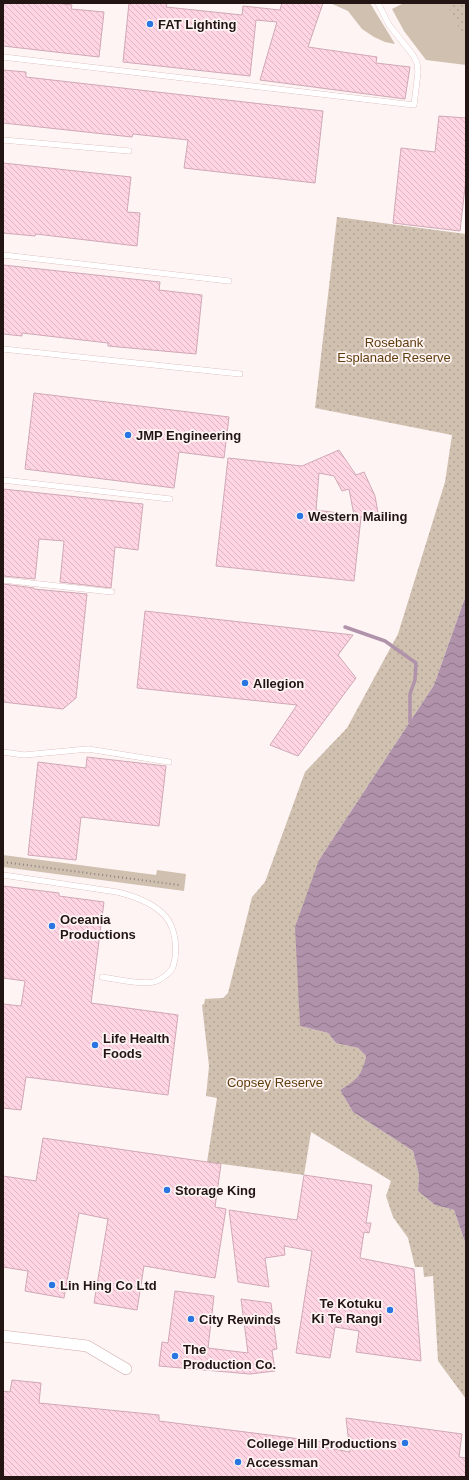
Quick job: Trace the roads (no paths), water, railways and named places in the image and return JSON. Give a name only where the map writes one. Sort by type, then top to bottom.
[{"type":"street","points":[[3,1336],[87,1346],[126,1369]]},
{"type":"lane","points":[[3,57],[414,104],[417,80],[417,63],[413,55],[389,25],[378,3]]},
{"type":"lane","points":[[3,140],[129,151]]},
{"type":"lane","points":[[3,255],[229,281]]},
{"type":"lane","points":[[3,349],[240,374]]},
{"type":"lane","points":[[3,480],[170,500]]},
{"type":"lane","points":[[3,580],[112,592]]},
{"type":"lane","points":[[3,752],[24,755],[88,749],[169,762]]},
{"type":"lane","points":[[3,875],[117,892],[134,896],[166,916],[172,926],[175,938],[173,968],[169,973],[156,981],[145,982],[102,977]]},
{"type":"water","points":[[466,595],[466,1245],[454,1210],[435,1205],[418,1191],[419,1175],[413,1151],[353,1112],[340,1090],[355,1080],[363,1068],[366,1056],[358,1048],[336,1043],[328,1033],[300,1026],[295,927],[319,860],[434,685]]},
{"type":"waterway","points":[[345,627],[385,641],[416,663],[415,680],[410,694],[410,722]]},
{"type":"place","name":"FAT Lighting","points":[[150,24]]},
{"type":"place","name":"JMP Engineering","points":[[128,435]]},
{"type":"place","name":"Western Mailing","points":[[300,516]]},
{"type":"place","name":"Allegion","points":[[245,683]]},
{"type":"place","name":"Oceania Productions","points":[[52,926]]},
{"type":"place","name":"Life Health Foods","points":[[95,1045]]},
{"type":"place","name":"Storage King","points":[[167,1190]]},
{"type":"place","name":"Lin Hing Co Ltd","points":[[52,1285]]},
{"type":"place","name":"Te Kotuku Ki Te Rangi","points":[[390,1310]]},
{"type":"place","name":"City Rewinds","points":[[191,1319]]},
{"type":"place","name":"The Production Co.","points":[[175,1356]]},
{"type":"place","name":"College Hill Productions","points":[[405,1443]]},
{"type":"place","name":"Accessman","points":[[238,1462]]},
{"type":"park label","name":"Rosebank Esplanade Reserve","points":[[394,350]]},
{"type":"park label","name":"Copsey Reserve","points":[[275,1082]]}]
